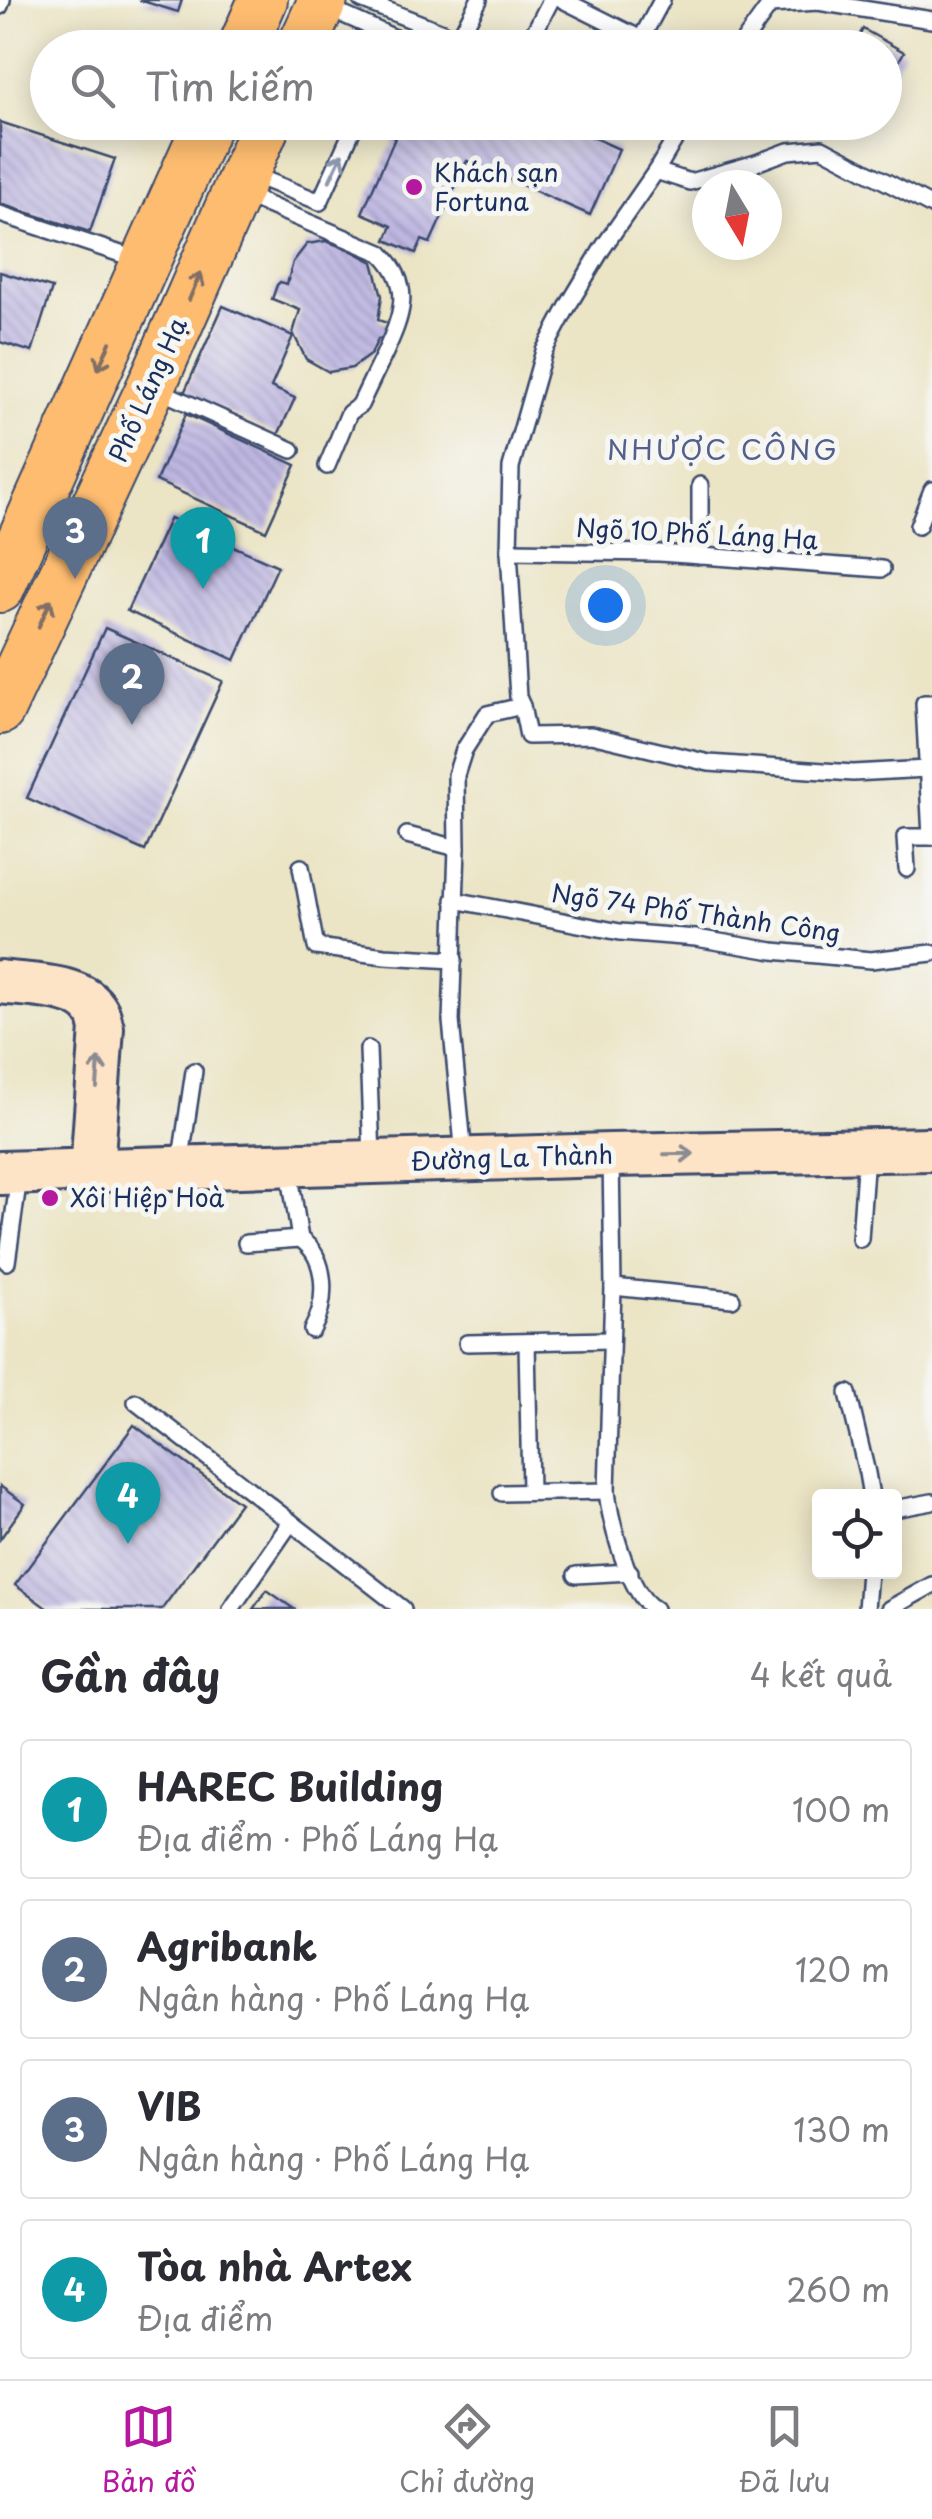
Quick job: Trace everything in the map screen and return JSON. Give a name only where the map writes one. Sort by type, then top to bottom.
[{"type":"main road","points":[[250,30],[263,0]]},
{"type":"main road","points":[[315,30],[335,2]]},
{"type":"main road","points":[[5,562],[200,140]]},
{"type":"main road","name":"Phố Láng Hạ","points":[[1,704],[151,387],[259,140]]},
{"type":"main road","points":[[186,171],[240,181]]},
{"type":"main road","points":[[0,982],[72,991],[98,1012],[102,1028],[92,1170]]},
{"type":"main road","name":"Đường La Thành","points":[[10,1173],[932,1149]]},
{"type":"lane","points":[[464,30],[480,0]]},
{"type":"lane","points":[[535,30],[551,0]]},
{"type":"lane","points":[[563,0],[623,30]]},
{"type":"lane","points":[[646,30],[662,0]]},
{"type":"lane","points":[[335,2],[432,30]]},
{"type":"lane","points":[[335,2],[382,30]]},
{"type":"lane","points":[[752,30],[770,4],[818,2],[932,20]]},
{"type":"lane","points":[[240,181],[320,202],[348,140]]},
{"type":"lane","points":[[671,140],[656,171],[602,249],[544,351],[511,467],[509,551],[518,697],[528,736],[590,736],[709,763],[853,773],[926,769]]},
{"type":"lane","points":[[656,171],[690,182],[788,151],[822,148],[932,206]]},
{"type":"lane","points":[[240,181],[382,253],[401,285],[400,318],[360,405],[349,413],[327,466]]},
{"type":"lane","points":[[0,214],[146,262]]},
{"type":"lane","points":[[151,387],[292,450]]},
{"type":"lane","points":[[700,485],[700,556]]},
{"type":"lane","points":[[918,526],[932,490]]},
{"type":"lane","name":"Ngõ 10 Phố Láng Hạ","points":[[509,551],[660,553],[882,569]]},
{"type":"lane","points":[[907,869],[905,837],[932,837],[924,703],[932,703]]},
{"type":"lane","points":[[464,1160],[451,1021],[456,775],[464,750],[487,714],[522,706]]},
{"type":"lane","points":[[407,835],[457,848]]},
{"type":"lane","points":[[302,867],[316,947],[454,960]]},
{"type":"lane","name":"Ngõ 74 Phố Thành Công","points":[[454,900],[620,932],[696,938],[810,956],[871,960],[932,953]]},
{"type":"lane","points":[[368,1049],[372,1162]]},
{"type":"lane","points":[[180,1168],[194,1071]]},
{"type":"lane","points":[[860,1239],[867,1150]]},
{"type":"lane","points":[[611,1156],[613,1287],[606,1491],[610,1516],[630,1572],[642,1600],[652,1609]]},
{"type":"lane","points":[[289,1165],[300,1238]]},
{"type":"lane","points":[[7,1262],[10,1173]]},
{"type":"lane","points":[[246,1243],[300,1238],[307,1243],[324,1286],[322,1308],[312,1330]]},
{"type":"lane","points":[[613,1287],[732,1300]]},
{"type":"lane","points":[[467,1343],[611,1340]]},
{"type":"lane","points":[[527,1342],[530,1492]]},
{"type":"lane","points":[[848,1392],[869,1489]]},
{"type":"lane","points":[[136,1402],[403,1609]]},
{"type":"lane","points":[[502,1493],[606,1491]]},
{"type":"lane","points":[[902,1508],[932,1502]]},
{"type":"lane","points":[[231,1609],[292,1522]]},
{"type":"lane","points":[[576,1575],[630,1572]]},
{"type":"lane","points":[[866,1609],[868,1579]]},
{"type":"lane","points":[[889,1609],[932,1586]]},
{"type":"lane","points":[[916,1593],[924,1609]]},
{"type":"building","points":[[139,0],[182,0],[178,12]]},
{"type":"building","points":[[0,122],[30,132],[30,140],[56,140],[115,159],[90,232],[0,204]]},
{"type":"building","name":"Khách sạn Fortuna","points":[[394,140],[599,140],[619,149],[590,215],[467,161],[430,243],[422,240],[416,253],[386,240],[392,226],[362,213]]},
{"type":"building","points":[[326,241],[373,262],[382,296],[378,320],[393,325],[389,338],[378,339],[371,354],[352,368],[329,372],[306,359],[293,333],[300,310],[272,299],[280,282],[287,284],[293,262],[307,244]]},
{"type":"building","points":[[0,272],[52,288],[32,352],[0,342]]},
{"type":"building","points":[[223,306],[293,336],[271,387],[295,398],[278,435],[184,393]]},
{"type":"building","points":[[186,414],[296,465],[266,531],[156,481]]},
{"type":"building","points":[[170,518],[278,566],[235,660],[127,611]]},
{"type":"building","points":[[105,628],[223,681],[145,851],[27,798]]},
{"type":"building","points":[[134,1425],[240,1503],[162,1609],[48,1609],[15,1585]]},
{"type":"building","points":[[0,1486],[25,1504],[0,1539]]},
{"type":"building","points":[[267,1590],[294,1609],[253,1609]]},
{"type":"place","name":"Khách sạn Fortuna","points":[[414,187]]},
{"type":"place","name":"VIB","points":[[75,579]]},
{"type":"place","name":"HAREC Building","points":[[203,589]]},
{"type":"place","name":"Agribank","points":[[132,725]]},
{"type":"place","name":"Xôi Hiệp Hoà","points":[[50,1198]]},
{"type":"place","name":"Tòa nhà Artex","points":[[128,1544]]},
{"type":"district","name":"NHƯỢC CÔNG","points":[[723,450]]}]
